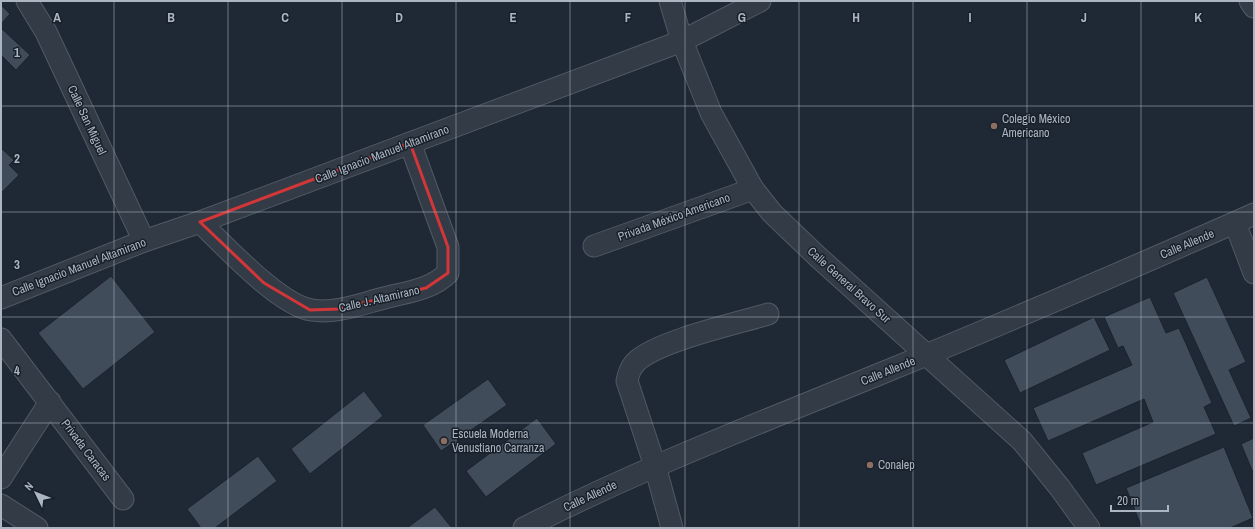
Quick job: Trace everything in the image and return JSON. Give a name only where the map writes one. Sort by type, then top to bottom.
[{"type":"street","name":"Calle San Miguel","points":[[27,1],[46,32],[144,242]]},
{"type":"street","name":"Calle General Bravo Sur","points":[[670,1],[682,40],[711,113],[753,189],[772,213],[818,257],[1022,441],[1060,488],[1089,528]]},
{"type":"street","name":"Calle Ignacio Manuel Altamirano","points":[[1,298],[144,242],[682,40],[760,1]]},
{"type":"street","points":[[1250,1],[1254,8]]},
{"type":"street","name":"Calle J. Altamirano","points":[[200,222],[264,283],[287,300],[310,310],[338,309],[426,288],[440,280],[448,273],[448,247],[410,143]]},
{"type":"street","name":"Privada México Americano","points":[[594,246],[753,189]]},
{"type":"street","name":"Calle Allende","points":[[524,528],[571,504],[655,466],[926,355],[1254,214]]},
{"type":"street","points":[[1235,223],[1254,273]]},
{"type":"street","points":[[672,528],[655,466],[627,381],[630,369],[638,360],[662,347],[768,314]]},
{"type":"street","name":"Privada Caracas","points":[[1,339],[123,499]]},
{"type":"street","points":[[1,478],[50,402]]},
{"type":"street","points":[[1,505],[37,528]]},
{"type":"highlighted area","points":[[410,143],[448,247],[448,273],[426,288],[338,309],[310,310],[264,283],[200,222]]},
{"type":"building","points":[[1,5],[10,14],[1,24]]},
{"type":"building","points":[[1,28],[30,55],[16,70],[1,55]]},
{"type":"building","points":[[1,148],[14,160],[9,165],[19,175],[1,193]]},
{"type":"building","points":[[111,276],[155,332],[83,389],[38,333]]},
{"type":"building","points":[[1207,277],[1246,362],[1229,370],[1251,418],[1234,426],[1173,293]]},
{"type":"building","points":[[1150,297],[1166,333],[1179,328],[1212,403],[1204,407],[1216,434],[1096,485],[1082,453],[1153,422],[1144,399],[1048,441],[1033,408],[1132,365],[1123,346],[1118,348],[1104,317]]},
{"type":"building","points":[[1094,317],[1110,350],[1020,393],[1004,360]]},
{"type":"building","points":[[488,379],[507,405],[441,451],[423,425]]},
{"type":"building","points":[[364,391],[383,416],[310,474],[291,449]]},
{"type":"building","points":[[537,418],[556,444],[486,497],[466,471]]},
{"type":"building","points":[[1254,438],[1254,475],[1241,444]]},
{"type":"building","points":[[1224,447],[1253,518],[1230,528],[1142,528],[1126,488]]},
{"type":"building","points":[[258,456],[277,481],[215,528],[201,528],[187,509]]},
{"type":"building","points":[[435,507],[452,528],[407,528]]},
{"type":"place","name":"Colegio México Americano","points":[[994,126]]},
{"type":"place","name":"Escuela Moderna Venustiano Carranza","points":[[444,441]]},
{"type":"place","name":"Conalep","points":[[870,465]]}]
